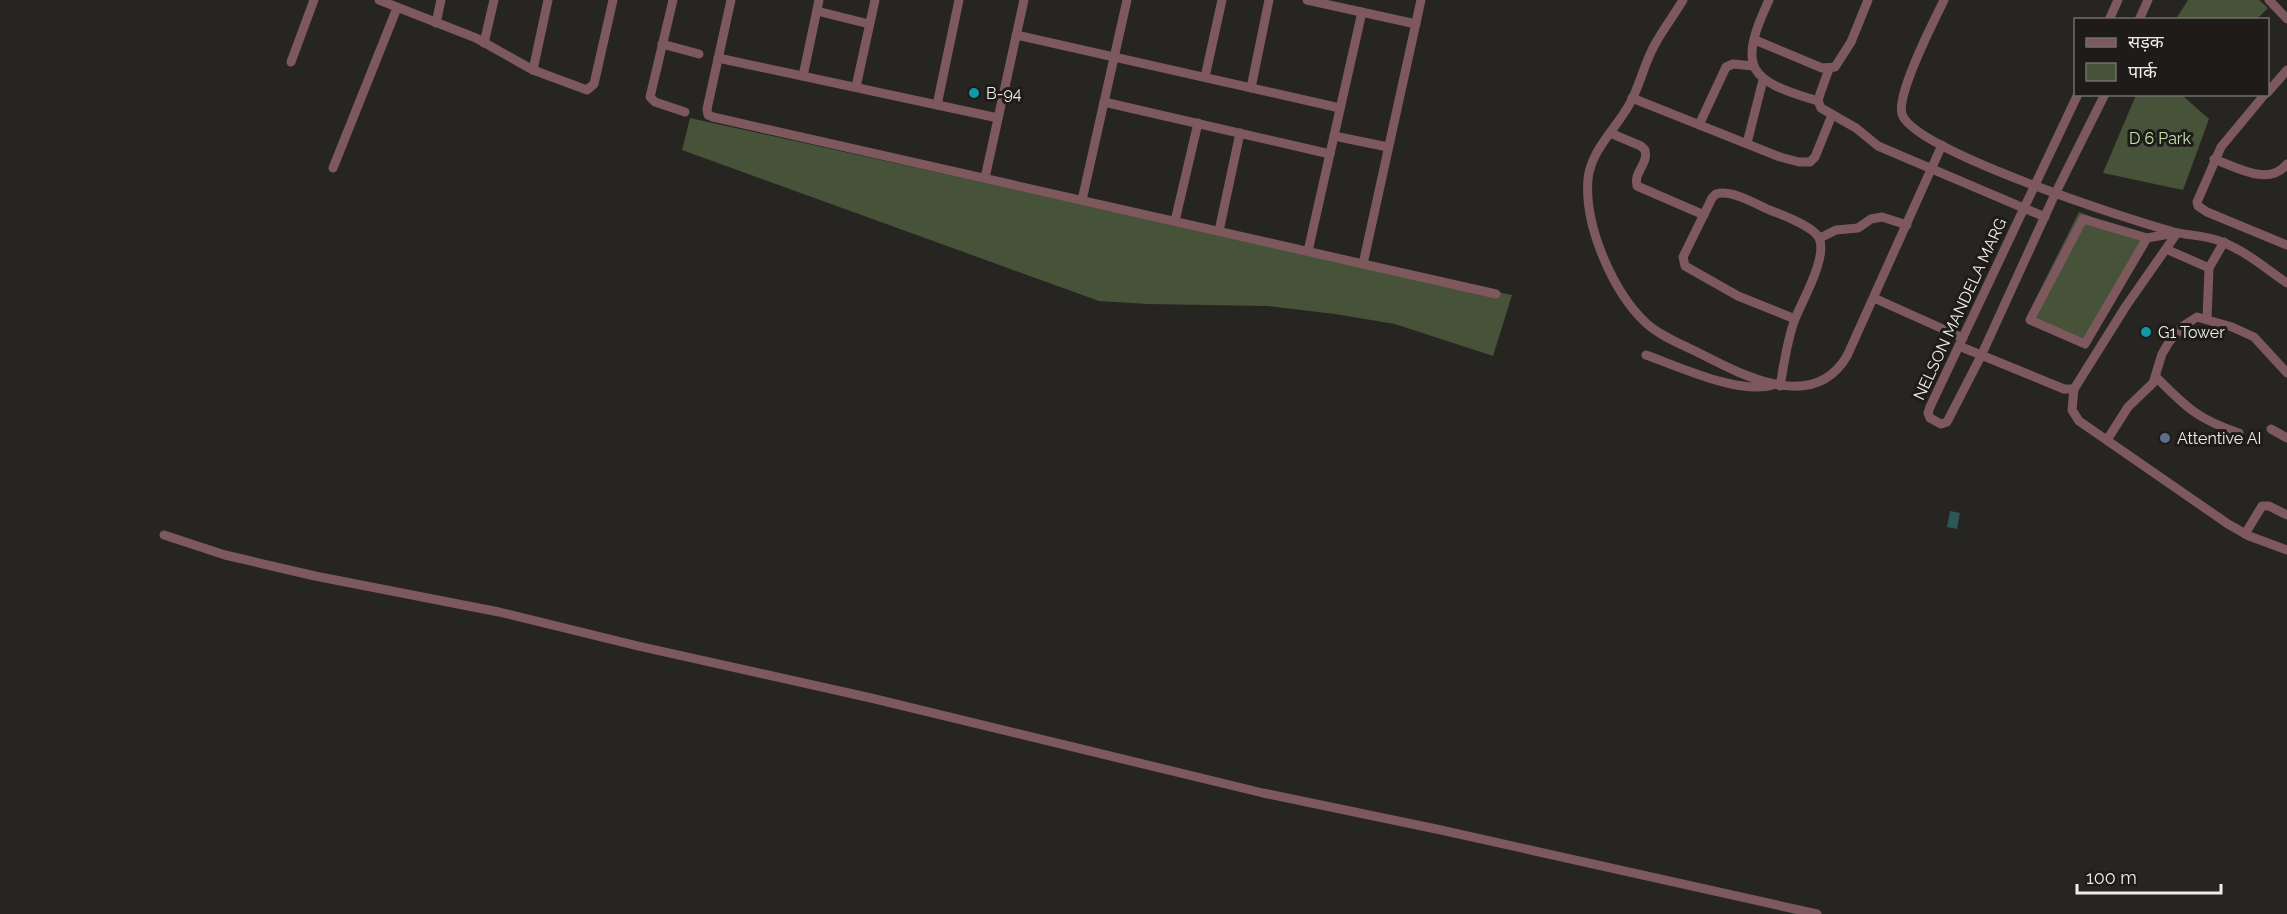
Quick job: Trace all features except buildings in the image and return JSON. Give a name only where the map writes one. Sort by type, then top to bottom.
[{"type":"street","points":[[291,62],[314,0]]},
{"type":"street","points":[[436,23],[441,0]]},
{"type":"street","points":[[484,43],[494,0]]},
{"type":"street","points":[[533,70],[548,0]]},
{"type":"street","points":[[333,168],[389,3],[468,35],[533,70],[582,90],[591,88],[594,84],[613,0]]},
{"type":"street","points":[[673,0],[650,97],[655,102],[685,112]]},
{"type":"street","points":[[731,0],[707,109],[708,114],[713,117],[1496,294]]},
{"type":"street","points":[[803,76],[819,0]]},
{"type":"street","points":[[856,87],[875,0]]},
{"type":"street","points":[[937,105],[959,0]]},
{"type":"street","points":[[984,178],[1024,0]]},
{"type":"street","points":[[1082,200],[1127,0]]},
{"type":"street","points":[[1205,77],[1222,0]]},
{"type":"street","points":[[1251,88],[1269,0]]},
{"type":"street","points":[[1307,0],[1416,24]]},
{"type":"street","points":[[1363,264],[1421,0]]},
{"type":"street","points":[[1683,0],[1652,50],[1632,98],[1595,155],[1590,168],[1589,208],[1602,254],[1627,301],[1647,325],[1709,358],[1777,386]]},
{"type":"street","points":[[1769,0],[1752,51],[1753,66],[1763,80],[1818,101]]},
{"type":"street","points":[[1755,40],[1796,58],[1829,69],[1835,67],[1844,57],[1868,0]]},
{"type":"street","points":[[1944,0],[1915,62],[1901,107],[1904,118],[1912,128],[1942,145],[2033,186],[2177,233],[2209,237],[2224,242],[2287,284]]},
{"type":"street","points":[[2110,18],[2118,0]]},
{"type":"street","points":[[2140,18],[2148,0]]},
{"type":"street","points":[[2268,0],[2287,19]]},
{"type":"street","points":[[817,11],[869,24]]},
{"type":"street","points":[[1308,251],[1362,12]]},
{"type":"street","points":[[1017,35],[1340,108]]},
{"type":"street","points":[[662,44],[699,54]]},
{"type":"street","points":[[718,58],[998,118]]},
{"type":"street","points":[[1699,125],[1726,67],[1733,63],[1753,66]]},
{"type":"street","points":[[1829,69],[1818,101],[1821,108],[1856,128],[1878,146],[2045,217]]},
{"type":"street","points":[[2269,90],[2287,70]]},
{"type":"street","points":[[1747,143],[1763,80]]},
{"type":"street","name":"NELSON MANDELA MARG","points":[[2077,96],[1928,413],[1930,418],[1941,423],[1947,423],[1981,356],[2055,194],[2104,96]]},
{"type":"street","points":[[2263,96],[2229,135],[2214,159],[2198,197],[2198,206],[2207,212],[2287,245]]},
{"type":"street","points":[[1632,98],[1780,157],[1799,162],[1810,162],[1815,157],[1832,115]]},
{"type":"street","points":[[1104,102],[1330,154]]},
{"type":"street","points":[[1175,221],[1198,123]]},
{"type":"street","points":[[1219,231],[1240,133]]},
{"type":"street","points":[[1610,133],[1641,146],[1645,150],[1646,159],[1636,177],[1636,186],[1704,215]]},
{"type":"street","points":[[1334,136],[1388,147]]},
{"type":"street","points":[[1646,355],[1737,386],[1753,389],[1809,384],[1836,370],[1847,356],[1942,145]]},
{"type":"street","points":[[2214,159],[2266,176],[2278,174],[2287,164]]},
{"type":"street","points":[[1777,386],[1795,319],[1817,268],[1820,238],[1811,230],[1791,220],[1728,193],[1716,194],[1683,257],[1685,266],[1738,296],[1795,319]]},
{"type":"street","points":[[1820,238],[1836,230],[1858,228],[1871,219],[1882,217],[1907,225]]},
{"type":"street","points":[[2147,238],[2085,344],[2030,320],[2084,219],[2147,238],[2177,233]]},
{"type":"street","points":[[2177,233],[2126,306],[2074,389],[2072,400],[2075,416],[2217,517],[2245,534],[2287,550]]},
{"type":"street","points":[[2207,319],[2209,268],[2224,242]]},
{"type":"street","points":[[2166,249],[2209,268]]},
{"type":"street","points":[[1874,298],[1961,342],[1981,356],[2061,388],[2074,389]]},
{"type":"street","points":[[2107,440],[2128,407],[2156,377],[2164,348],[2175,334],[2193,318],[2207,319],[2254,337],[2287,374]]},
{"type":"street","points":[[2156,377],[2198,416],[2239,433]]},
{"type":"street","points":[[2271,429],[2287,438]]},
{"type":"street","points":[[2245,534],[2262,507],[2269,506],[2287,515]]},
{"type":"street","points":[[164,535],[248,561],[499,612],[638,646],[871,698],[1263,793],[1442,830],[1817,914]]},
{"type":"green space","points":[[2188,0],[2259,0],[2268,8],[2258,18],[2177,18]]},
{"type":"green space","name":"D 6 Park","points":[[2136,96],[2185,96],[2209,119],[2183,190],[2103,173]]},
{"type":"green space","points":[[690,118],[1258,243],[1512,295],[1493,356],[1395,324],[1335,314],[1267,306],[1099,301],[682,150]]},
{"type":"green space","points":[[2079,212],[2151,240],[2088,346],[2026,318]]},
{"type":"water","points":[[1950,511],[1960,513],[1957,529],[1947,527]]},
{"type":"place","name":"B-94","points":[[974,93]]},
{"type":"place","name":"G1 Tower","points":[[2146,332]]},
{"type":"place","name":"Attentive AI","points":[[2165,438]]}]
